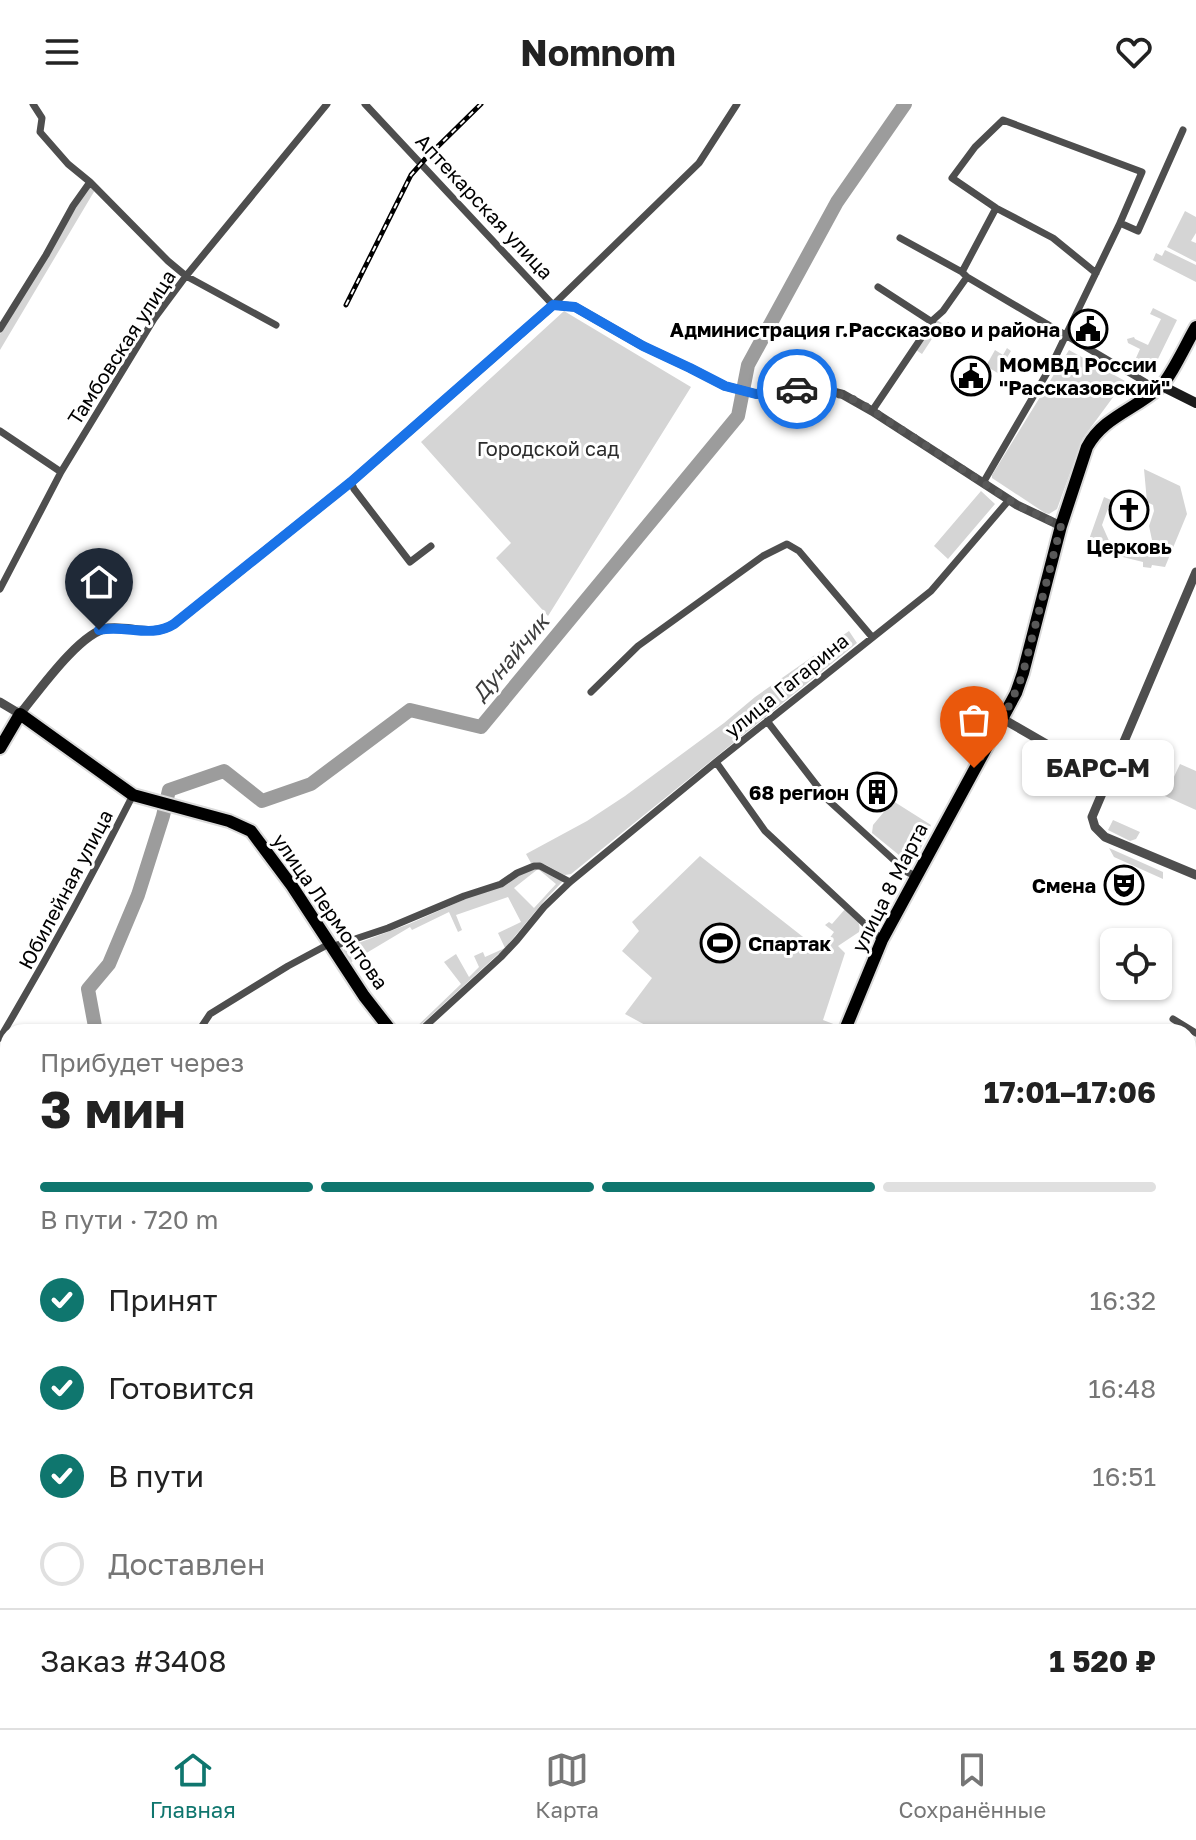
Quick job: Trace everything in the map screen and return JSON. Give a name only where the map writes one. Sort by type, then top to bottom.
[{"type":"main road","points":[[1169,373],[1196,327]]},
{"type":"main road","points":[[1184,348],[1160,388],[1196,403]]},
{"type":"main road","name":"улица 8 Марта","points":[[847,1024],[882,940],[1016,693],[1061,526],[1087,447],[1101,428],[1160,388]]},
{"type":"main road","points":[[0,748],[20,714]]},
{"type":"main road","name":"улица Лермонтова","points":[[20,714],[133,795],[229,821],[251,831],[386,1024]]},
{"type":"street","points":[[33,104],[42,118],[40,132],[68,164],[168,261],[186,276],[276,325]]},
{"type":"street","name":"Тамбовская улица","points":[[0,589],[61,472],[154,319],[327,104]]},
{"type":"street","name":"Аптекарская улица","points":[[365,104],[553,305],[575,307],[643,346],[725,386],[756,394],[793,389],[822,389],[842,394],[1009,500],[1061,526]]},
{"type":"street","points":[[0,702],[20,714],[65,660],[99,630],[118,627],[145,632],[168,628],[351,482],[553,305],[699,163],[737,104]]},
{"type":"street","points":[[983,483],[1066,337],[1120,223],[1142,172],[1003,120],[975,147],[952,178],[996,208],[1053,238],[1096,273]]},
{"type":"street","points":[[1120,223],[1138,231],[1183,130]]},
{"type":"street","points":[[0,329],[90,182]]},
{"type":"street","points":[[872,411],[932,322],[943,311],[996,208]]},
{"type":"street","points":[[900,238],[1066,337],[1160,388]]},
{"type":"street","points":[[878,287],[932,322]]},
{"type":"street","points":[[0,431],[61,472]]},
{"type":"street","points":[[351,482],[410,562],[431,546]]},
{"type":"street","name":"улица Гагарина","points":[[428,1024],[501,957],[570,882],[931,591],[1009,500]]},
{"type":"street","points":[[591,692],[638,646],[763,556],[787,544],[799,551],[872,637]]},
{"type":"street","points":[[1196,572],[1092,813],[1093,824],[1105,837],[1196,875]]},
{"type":"street","points":[[1003,719],[1107,779]]},
{"type":"street","points":[[767,721],[828,800],[907,872],[916,876]]},
{"type":"street","points":[[716,762],[765,831],[882,940]]},
{"type":"street","name":"Юбилейная улица","points":[[8,1024],[133,795]]},
{"type":"street","points":[[203,1024],[210,1014],[288,966],[330,946],[388,928],[501,884],[534,866],[540,866],[570,882]]},
{"type":"street","points":[[1173,1019],[1181,1024]]},
{"type":"green space","points":[[88,188],[95,190],[0,350],[0,334]]},
{"type":"green space","points":[[1185,211],[1196,217],[1196,233],[1191,241],[1196,243],[1196,262],[1167,247]]},
{"type":"green space","points":[[1165,250],[1196,265],[1196,282],[1153,260],[1156,253],[1162,256]]},
{"type":"green space","points":[[1153,308],[1177,320],[1154,367],[1136,358],[1140,349],[1128,343],[1127,339],[1134,337],[1148,345],[1161,319],[1150,314]]},
{"type":"green space","name":"Городской сад","points":[[564,311],[691,387],[548,616],[496,558],[511,543],[421,442]]},
{"type":"green space","points":[[936,320],[953,326],[948,334],[939,328],[922,354],[916,350]]},
{"type":"green space","points":[[1007,348],[1011,351],[1001,375],[986,366],[995,350],[1003,355]]},
{"type":"green space","points":[[1069,350],[1125,381],[1083,438],[1057,509],[1049,514],[992,478],[992,475]]},
{"type":"green space","points":[[1144,469],[1180,486],[1187,514],[1165,567],[1143,567],[1143,562],[1086,548],[1104,497],[1111,500],[1102,525],[1110,543],[1159,556],[1164,545],[1152,540],[1149,526],[1154,511],[1153,505],[1147,502]]},
{"type":"green space","points":[[981,491],[995,504],[948,559],[934,546]]},
{"type":"green space","points":[[849,631],[857,643],[571,874],[565,875],[545,864],[531,863],[526,854],[625,796],[755,697]]},
{"type":"green space","points":[[1180,764],[1196,771],[1196,810],[1165,796]]},
{"type":"green space","points":[[893,801],[931,825],[918,855],[910,864],[872,833],[873,825]]},
{"type":"green space","points":[[1113,820],[1140,832],[1136,839],[1130,841],[1108,830]]},
{"type":"green space","points":[[1109,848],[1163,872],[1163,879],[1114,857]]},
{"type":"green space","name":"Спартак","points":[[700,856],[821,951],[831,941],[829,939],[834,932],[825,925],[829,922],[832,924],[846,908],[856,919],[859,932],[838,946],[845,953],[823,1020],[833,1024],[643,1024],[625,1014],[652,978],[622,951],[639,931],[632,922]]},
{"type":"green space","points":[[538,867],[564,880],[505,948],[498,933],[521,922],[508,897],[456,915],[462,930],[458,932],[449,912],[412,930],[410,927],[348,964],[342,952],[345,948],[409,924]],"holes":[[[538,869],[556,884],[534,908],[514,888]]]},
{"type":"green space","points":[[505,948],[419,1024],[461,984],[444,962],[456,954],[469,977],[479,967],[474,956],[483,952],[485,957]]},
{"type":"waterway","name":"Дунайчик","points":[[95,1024],[88,989],[109,964],[138,895],[169,790],[224,771],[262,801],[311,784],[410,710],[481,727],[738,416],[748,365],[837,202],[905,104]]},
{"type":"railway","points":[[346,305],[411,175],[481,104]]},
{"type":"way so far","points":[[797,389],[822,389],[859,402],[1017,505],[1061,526],[1016,693],[974,768]]},
{"type":"place","name":"Администрация г.Рассказово и района","points":[[1088,329]]},
{"type":"place","name":"МОМВД России \"Рассказовский\"","points":[[971,376]]},
{"type":"place","name":"Церковь","points":[[1129,510]]},
{"type":"place","name":"БАРС-М","points":[[974,768]]},
{"type":"place","name":"68 регион","points":[[877,792]]},
{"type":"place","name":"Смена","points":[[1124,885]]},
{"type":"place","name":"Спартак","points":[[720,943]]},
{"type":"route","points":[[99,630],[118,627],[145,632],[162,630],[174,624],[351,482],[553,305],[575,307],[643,346],[725,386],[756,394],[797,389]]}]
